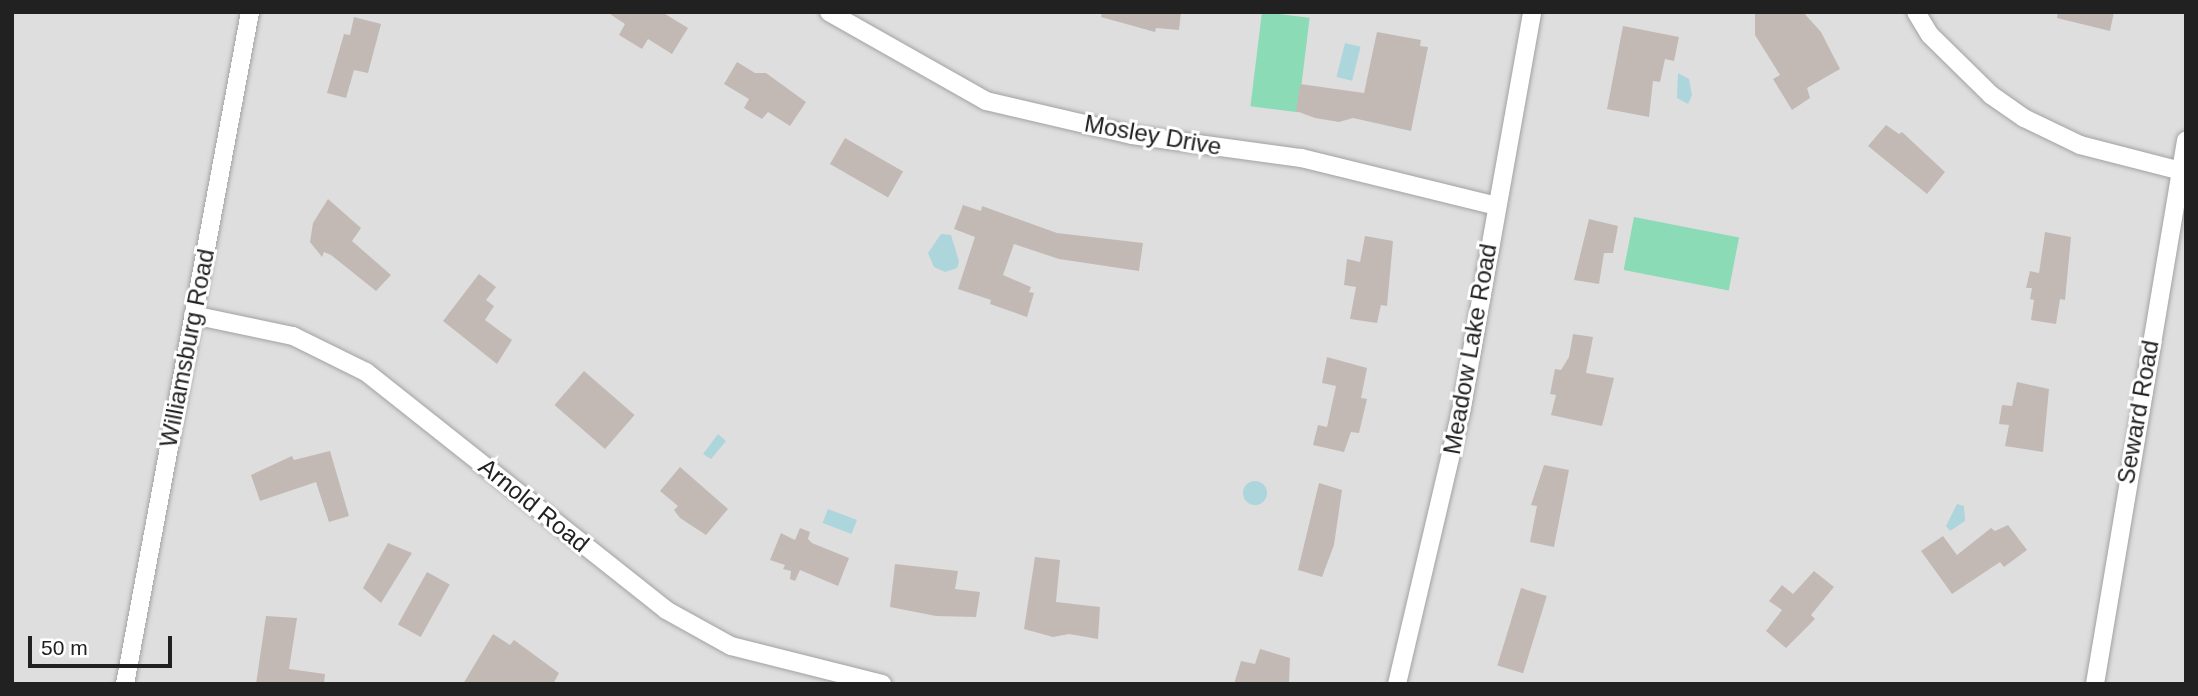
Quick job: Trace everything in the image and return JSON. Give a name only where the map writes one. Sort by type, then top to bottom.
[{"type":"street","name":"Williamsburg Road","points":[[125,684],[250,12]]},
{"type":"street","name":"Mosley Drive","points":[[829,12],[985,101],[1132,135],[1301,158],[1496,206]]},
{"type":"street","name":"Meadow Lake Road","points":[[1397,684],[1461,412],[1532,12]]},
{"type":"street","points":[[1916,12],[1930,35],[1991,95],[2024,118],[2080,145],[2181,171]]},
{"type":"street","name":"Seward Road","points":[[2095,684],[2186,141]]},
{"type":"street","name":"Arnold Road","points":[[193,315],[293,336],[344,358],[402,397],[666,610],[731,646],[882,684]]},
{"type":"shaded area","points":[[12,12],[2186,12],[2186,684],[12,684]]},
{"type":"green space","points":[[1262,12],[1310,18],[1298,112],[1250,106]]},
{"type":"green space","points":[[1634,217],[1739,237],[1729,290],[1624,270]]},
{"type":"water","points":[[1345,43],[1361,47],[1352,81],[1337,77]]},
{"type":"water","points":[[1678,73],[1689,79],[1692,95],[1688,104],[1677,98]]},
{"type":"water","points":[[941,234],[951,235],[959,261],[957,268],[945,272],[934,267],[928,253]]},
{"type":"water","points":[[718,434],[726,441],[711,459],[703,454]]},
{"type":"water","points":[[1255,481],[1263,485],[1267,493],[1263,501],[1255,505],[1247,501],[1243,493],[1247,485]]},
{"type":"water","points":[[1957,504],[1964,506],[1965,521],[1950,531],[1946,526]]},
{"type":"water","points":[[828,509],[857,520],[852,534],[823,523]]},
{"type":"building","points":[[607,12],[662,12],[688,28],[672,54],[648,39],[642,49],[619,35],[625,24]]},
{"type":"building","points":[[1102,12],[1181,12],[1179,30],[1156,28],[1155,32],[1101,17]]},
{"type":"building","points":[[1755,12],[1803,12],[1821,32],[1840,69],[1807,88],[1810,98],[1792,110],[1773,79],[1780,75],[1755,35]]},
{"type":"building","points":[[2058,12],[2114,12],[2110,31],[2057,18]]},
{"type":"building","points":[[354,17],[381,24],[368,73],[354,70],[346,98],[327,93],[344,34],[350,35]]},
{"type":"building","points":[[1623,26],[1679,37],[1674,61],[1665,59],[1660,82],[1653,81],[1649,117],[1607,109]]},
{"type":"building","points":[[1377,32],[1421,40],[1420,46],[1428,47],[1411,131],[1353,118],[1339,122],[1315,118],[1296,111],[1300,84],[1364,93]]},
{"type":"building","points":[[737,62],[755,73],[766,73],[806,102],[790,126],[768,112],[762,119],[744,108],[749,99],[724,84]]},
{"type":"building","points":[[1886,125],[1899,134],[1902,132],[1945,172],[1927,194],[1868,146]]},
{"type":"building","points":[[845,138],[903,171],[888,197],[830,164]]},
{"type":"building","points":[[328,199],[361,228],[352,241],[391,275],[376,291],[331,255],[324,252],[322,257],[310,242],[313,223]]},
{"type":"building","points":[[963,205],[981,211],[982,206],[1057,233],[1143,243],[1139,271],[1059,259],[1014,244],[1003,275],[1031,287],[1029,292],[1034,293],[1027,317],[990,304],[991,300],[958,289],[975,237],[954,229]]},
{"type":"building","points":[[1589,219],[1618,226],[1613,253],[1604,253],[1599,284],[1574,280]]},
{"type":"building","points":[[2045,232],[2071,237],[2065,300],[2060,299],[2056,324],[2031,320],[2034,300],[2030,299],[2032,288],[2026,288],[2030,271],[2039,273]]},
{"type":"building","points":[[1365,236],[1393,241],[1387,306],[1381,305],[1377,323],[1350,319],[1356,287],[1344,285],[1347,259],[1360,262]]},
{"type":"building","points":[[479,274],[496,287],[486,300],[494,306],[485,320],[512,340],[497,364],[443,321]]},
{"type":"building","points":[[1573,334],[1593,337],[1586,373],[1614,378],[1602,426],[1551,415],[1556,395],[1550,394],[1555,369],[1561,370],[1569,357]]},
{"type":"building","points":[[1327,357],[1367,368],[1361,398],[1367,399],[1359,433],[1351,432],[1344,452],[1313,445],[1318,425],[1327,427],[1336,386],[1322,383]]},
{"type":"building","points":[[584,371],[635,415],[605,449],[554,405]]},
{"type":"building","points":[[2017,382],[2049,389],[2043,452],[2005,446],[2009,425],[1999,424],[2002,405],[2012,406]]},
{"type":"building","points":[[330,451],[349,516],[329,522],[316,482],[260,501],[251,475],[292,456],[294,460]]},
{"type":"building","points":[[1544,465],[1569,470],[1554,547],[1530,542],[1537,506],[1531,505]]},
{"type":"building","points":[[680,467],[728,509],[706,535],[680,518],[674,510],[678,506],[660,491]]},
{"type":"building","points":[[1319,483],[1342,490],[1334,545],[1322,577],[1298,570]]},
{"type":"building","points":[[2008,525],[2027,550],[2004,567],[2000,562],[1952,594],[1921,551],[1943,536],[1957,555],[1991,528],[1995,531]]},
{"type":"building","points":[[800,528],[810,532],[808,539],[812,543],[849,558],[838,586],[800,570],[795,581],[790,579],[791,571],[783,569],[785,565],[770,560],[781,533],[795,540]]},
{"type":"building","points":[[388,543],[412,553],[381,603],[363,588]]},
{"type":"building","points":[[1035,557],[1060,560],[1056,602],[1100,607],[1098,639],[1069,634],[1053,637],[1024,629]]},
{"type":"building","points":[[895,564],[958,571],[955,589],[980,592],[976,617],[936,616],[890,607]]},
{"type":"building","points":[[1814,571],[1834,587],[1811,615],[1815,619],[1786,648],[1766,631],[1782,610],[1769,601],[1782,585],[1793,594]]},
{"type":"building","points":[[427,572],[450,585],[421,637],[398,624]]},
{"type":"building","points":[[1521,588],[1547,596],[1523,673],[1497,665]]},
{"type":"building","points":[[266,616],[297,618],[289,669],[325,674],[324,684],[256,684]]},
{"type":"building","points":[[493,634],[510,645],[514,640],[559,673],[553,684],[463,684]]},
{"type":"building","points":[[1260,649],[1290,658],[1289,684],[1234,684],[1241,661],[1255,664]]}]
